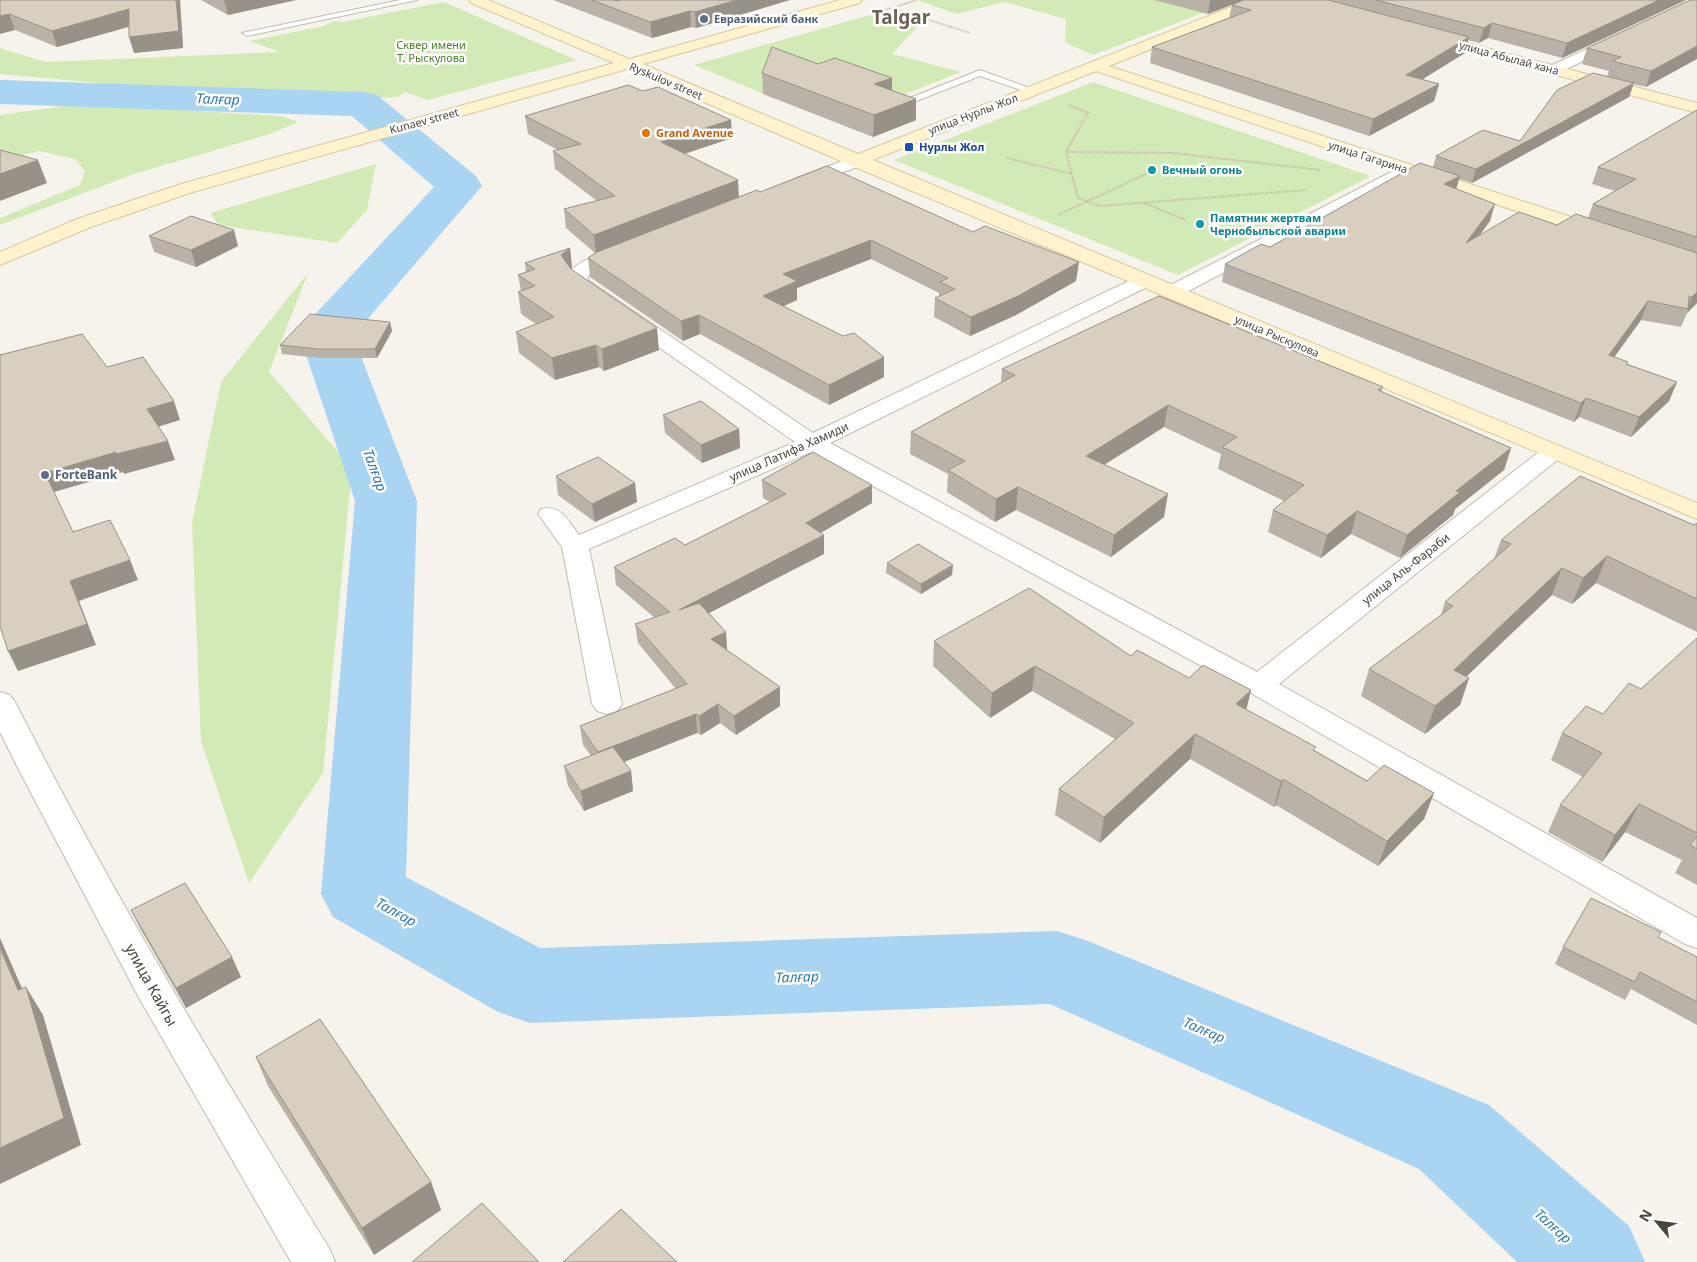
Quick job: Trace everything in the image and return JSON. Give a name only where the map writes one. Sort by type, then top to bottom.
[{"type":"main road","name":"Ryskulov street","points":[[476,0],[856,161]]},
{"type":"main road","name":"Kunaev street","points":[[0,259],[26,247],[138,204],[854,0]]},
{"type":"main road","name":"улица Нурлы Жол","points":[[856,161],[1261,0]]},
{"type":"main road","name":"улица Абылай хана","points":[[1413,32],[1697,108]]},
{"type":"main road","name":"улица Гагарина","points":[[1096,66],[1612,237]]},
{"type":"main road","name":"улица Рыскулова","points":[[856,161],[1691,510]]},
{"type":"main road","points":[[0,254],[26,247]]},
{"type":"street","points":[[1553,70],[1634,32]]},
{"type":"street","name":"улица Нурлы Жол","points":[[783,190],[856,161]]},
{"type":"street","points":[[1172,292],[1406,170]]},
{"type":"street","points":[[637,247],[591,265],[576,276],[582,286],[812,443],[1259,685],[1697,934]]},
{"type":"street","name":"улица Латифа Хамиди","points":[[575,546],[812,443],[1144,281]]},
{"type":"street","name":"улица Аль-Фараби","points":[[1259,685],[1554,452]]},
{"type":"street","points":[[550,514],[575,546],[607,704]]},
{"type":"street","name":"улица Кайгы","points":[[0,702],[53,810],[212,1093],[314,1262]]},
{"type":"lane","points":[[247,33],[413,0]]},
{"type":"lane","points":[[910,100],[980,73],[1033,91]]},
{"type":"path","points":[[917,0],[891,8],[970,33]]},
{"type":"path","points":[[1033,91],[1088,113],[1066,152],[1078,198],[1099,206],[1308,190]]},
{"type":"path","points":[[1066,152],[1172,153],[1324,171]]},
{"type":"path","points":[[1007,158],[1072,174]]},
{"type":"path","points":[[1088,202],[1146,174]]},
{"type":"path","points":[[1143,202],[1186,220]]},
{"type":"green space","points":[[917,0],[1237,0],[1093,55],[1065,42],[1066,19],[1004,2],[957,14]]},
{"type":"green space","name":"Сквер имени Т. Рыскулова","points":[[444,2],[576,60],[428,100],[405,92],[398,97],[377,98],[157,88],[0,74],[0,48],[46,62],[280,52],[249,41],[324,26],[334,21],[343,22]]},
{"type":"green space","points":[[873,14],[918,26],[892,54],[961,72],[892,99],[776,99],[694,65]]},
{"type":"green space","points":[[1093,82],[1371,176],[1178,275],[894,160]]},
{"type":"green space","points":[[79,104],[282,116],[298,122],[270,134],[134,174],[0,225],[0,218],[80,185],[85,171],[75,159],[39,151],[0,161],[0,115]]},
{"type":"green space","points":[[376,164],[367,210],[337,243],[219,225],[210,213]]},
{"type":"green space","points":[[308,273],[269,372],[352,468],[323,773],[249,883],[201,741],[192,522],[221,382]]},
{"type":"building","points":[[0,0],[176,0],[179,31],[129,37],[129,9],[52,31],[9,14],[0,16]]},
{"type":"building","points":[[592,0],[616,1],[737,0],[650,22]]},
{"type":"building","points":[[1243,0],[1328,0],[1469,37],[1406,75],[1439,84],[1373,119],[1152,47],[1251,10],[1232,5]]},
{"type":"building","points":[[1376,0],[1659,0],[1567,43],[1492,23],[1484,28]]},
{"type":"building","points":[[1690,0],[1697,0],[1697,46],[1651,71],[1612,61],[1621,57],[1587,48]]},
{"type":"building","points":[[772,47],[818,64],[835,58],[892,78],[874,84],[916,99],[874,115],[762,73]]},
{"type":"building","points":[[1593,73],[1634,83],[1476,169],[1436,156],[1483,130],[1520,141],[1557,90]]},
{"type":"building","points":[[628,85],[643,91],[658,87],[731,120],[661,142],[738,180],[594,235],[564,209],[615,196],[553,151],[581,144],[525,116]]},
{"type":"building","points":[[1697,110],[1697,237],[1593,204],[1636,179],[1598,167]]},
{"type":"building","points":[[0,150],[38,160],[0,174]]},
{"type":"building","points":[[1420,163],[1460,176],[1444,184],[1495,204],[1466,243],[1519,212],[1557,225],[1576,214],[1697,253],[1697,292],[1692,297],[1689,296],[1688,309],[1648,301],[1609,355],[1628,362],[1626,364],[1677,382],[1639,417],[1586,398],[1581,403],[1225,264],[1261,244],[1270,247]]},
{"type":"building","points":[[827,166],[973,232],[985,226],[1079,262],[1018,296],[971,317],[935,298],[955,289],[940,282],[948,278],[871,240],[783,274],[797,281],[763,296],[843,336],[854,333],[884,357],[829,385],[699,315],[681,321],[588,258],[597,252],[757,190],[760,192]]},
{"type":"building","points":[[191,216],[234,230],[191,250],[149,236]]},
{"type":"building","points":[[570,248],[561,255],[571,269],[657,328],[602,349],[596,345],[552,358],[516,332],[554,317],[518,292],[535,286],[518,275],[535,269],[525,263]]},
{"type":"building","points":[[1159,296],[1383,387],[1378,390],[1511,448],[1456,491],[1460,492],[1407,535],[1357,511],[1327,535],[1273,510],[1304,485],[1222,447],[1237,437],[1168,405],[1086,456],[1168,494],[1114,535],[1018,487],[996,499],[948,470],[965,461],[911,432],[1015,375],[1002,369]]},
{"type":"building","points":[[310,314],[390,322],[375,349],[317,349],[280,345]]},
{"type":"building","points":[[82,334],[107,367],[143,357],[174,401],[147,409],[168,441],[116,454],[116,452],[45,473],[73,532],[110,520],[130,560],[70,581],[87,624],[8,651],[0,626],[0,355]]},
{"type":"building","points":[[701,401],[739,429],[701,445],[663,415]]},
{"type":"building","points":[[813,452],[872,485],[806,523],[824,535],[679,610],[699,603],[726,632],[711,639],[780,687],[734,716],[718,704],[699,716],[696,714],[598,752],[580,726],[687,684],[635,624],[670,612],[614,567],[675,538],[685,545],[786,494],[762,480]]},
{"type":"building","points":[[598,457],[635,483],[592,504],[556,476]]},
{"type":"building","points":[[1580,476],[1694,525],[1697,523],[1697,599],[1607,556],[1583,578],[1562,568],[1454,670],[1469,678],[1435,706],[1369,669],[1453,606],[1445,602],[1511,544],[1501,540]]},
{"type":"building","points":[[918,544],[953,565],[921,584],[887,563]]},
{"type":"building","points":[[1029,588],[1131,656],[1137,650],[1189,678],[1203,665],[1251,690],[1236,704],[1316,747],[1313,750],[1367,781],[1384,765],[1434,793],[1387,841],[1283,779],[1281,781],[1195,734],[1104,817],[1059,789],[1134,723],[1035,666],[992,693],[934,641]]},
{"type":"building","points":[[1697,638],[1697,833],[1639,804],[1615,835],[1560,805],[1602,753],[1562,733],[1586,706],[1603,714],[1629,683],[1641,689]]},
{"type":"building","points":[[613,747],[631,771],[581,791],[564,766]]},
{"type":"building","points":[[1697,836],[1697,849],[1690,845]]},
{"type":"building","points":[[185,883],[232,957],[176,988],[131,910]]},
{"type":"building","points":[[1591,898],[1661,932],[1658,937],[1697,957],[1697,1002],[1640,972],[1635,982],[1563,947]]},
{"type":"building","points":[[0,948],[18,990],[26,987],[64,1118],[0,1148]]},
{"type":"building","points":[[320,1019],[431,1182],[362,1228],[256,1057]]},
{"type":"building","points":[[482,1203],[539,1262],[412,1262]]},
{"type":"building","points":[[621,1209],[677,1262],[563,1262]]},
{"type":"waterway","name":"Талғар","points":[[0,92],[363,104],[460,186],[326,334],[386,501],[363,894],[530,986],[1057,967],[1454,1137],[1592,1262]]},
{"type":"place","name":"Евразийский банк","points":[[704,19]]},
{"type":"place","name":"Grand Avenue","points":[[646,133]]},
{"type":"place","name":"Нурлы Жол","points":[[909,147]]},
{"type":"place","name":"Вечный огонь","points":[[1152,170]]},
{"type":"place","name":"Памятник жертвам Чернобыльской аварии","points":[[1200,224]]},
{"type":"place","name":"ForteBank","points":[[45,475]]},
{"type":"district","name":"Talgar","points":[[901,17]]}]
